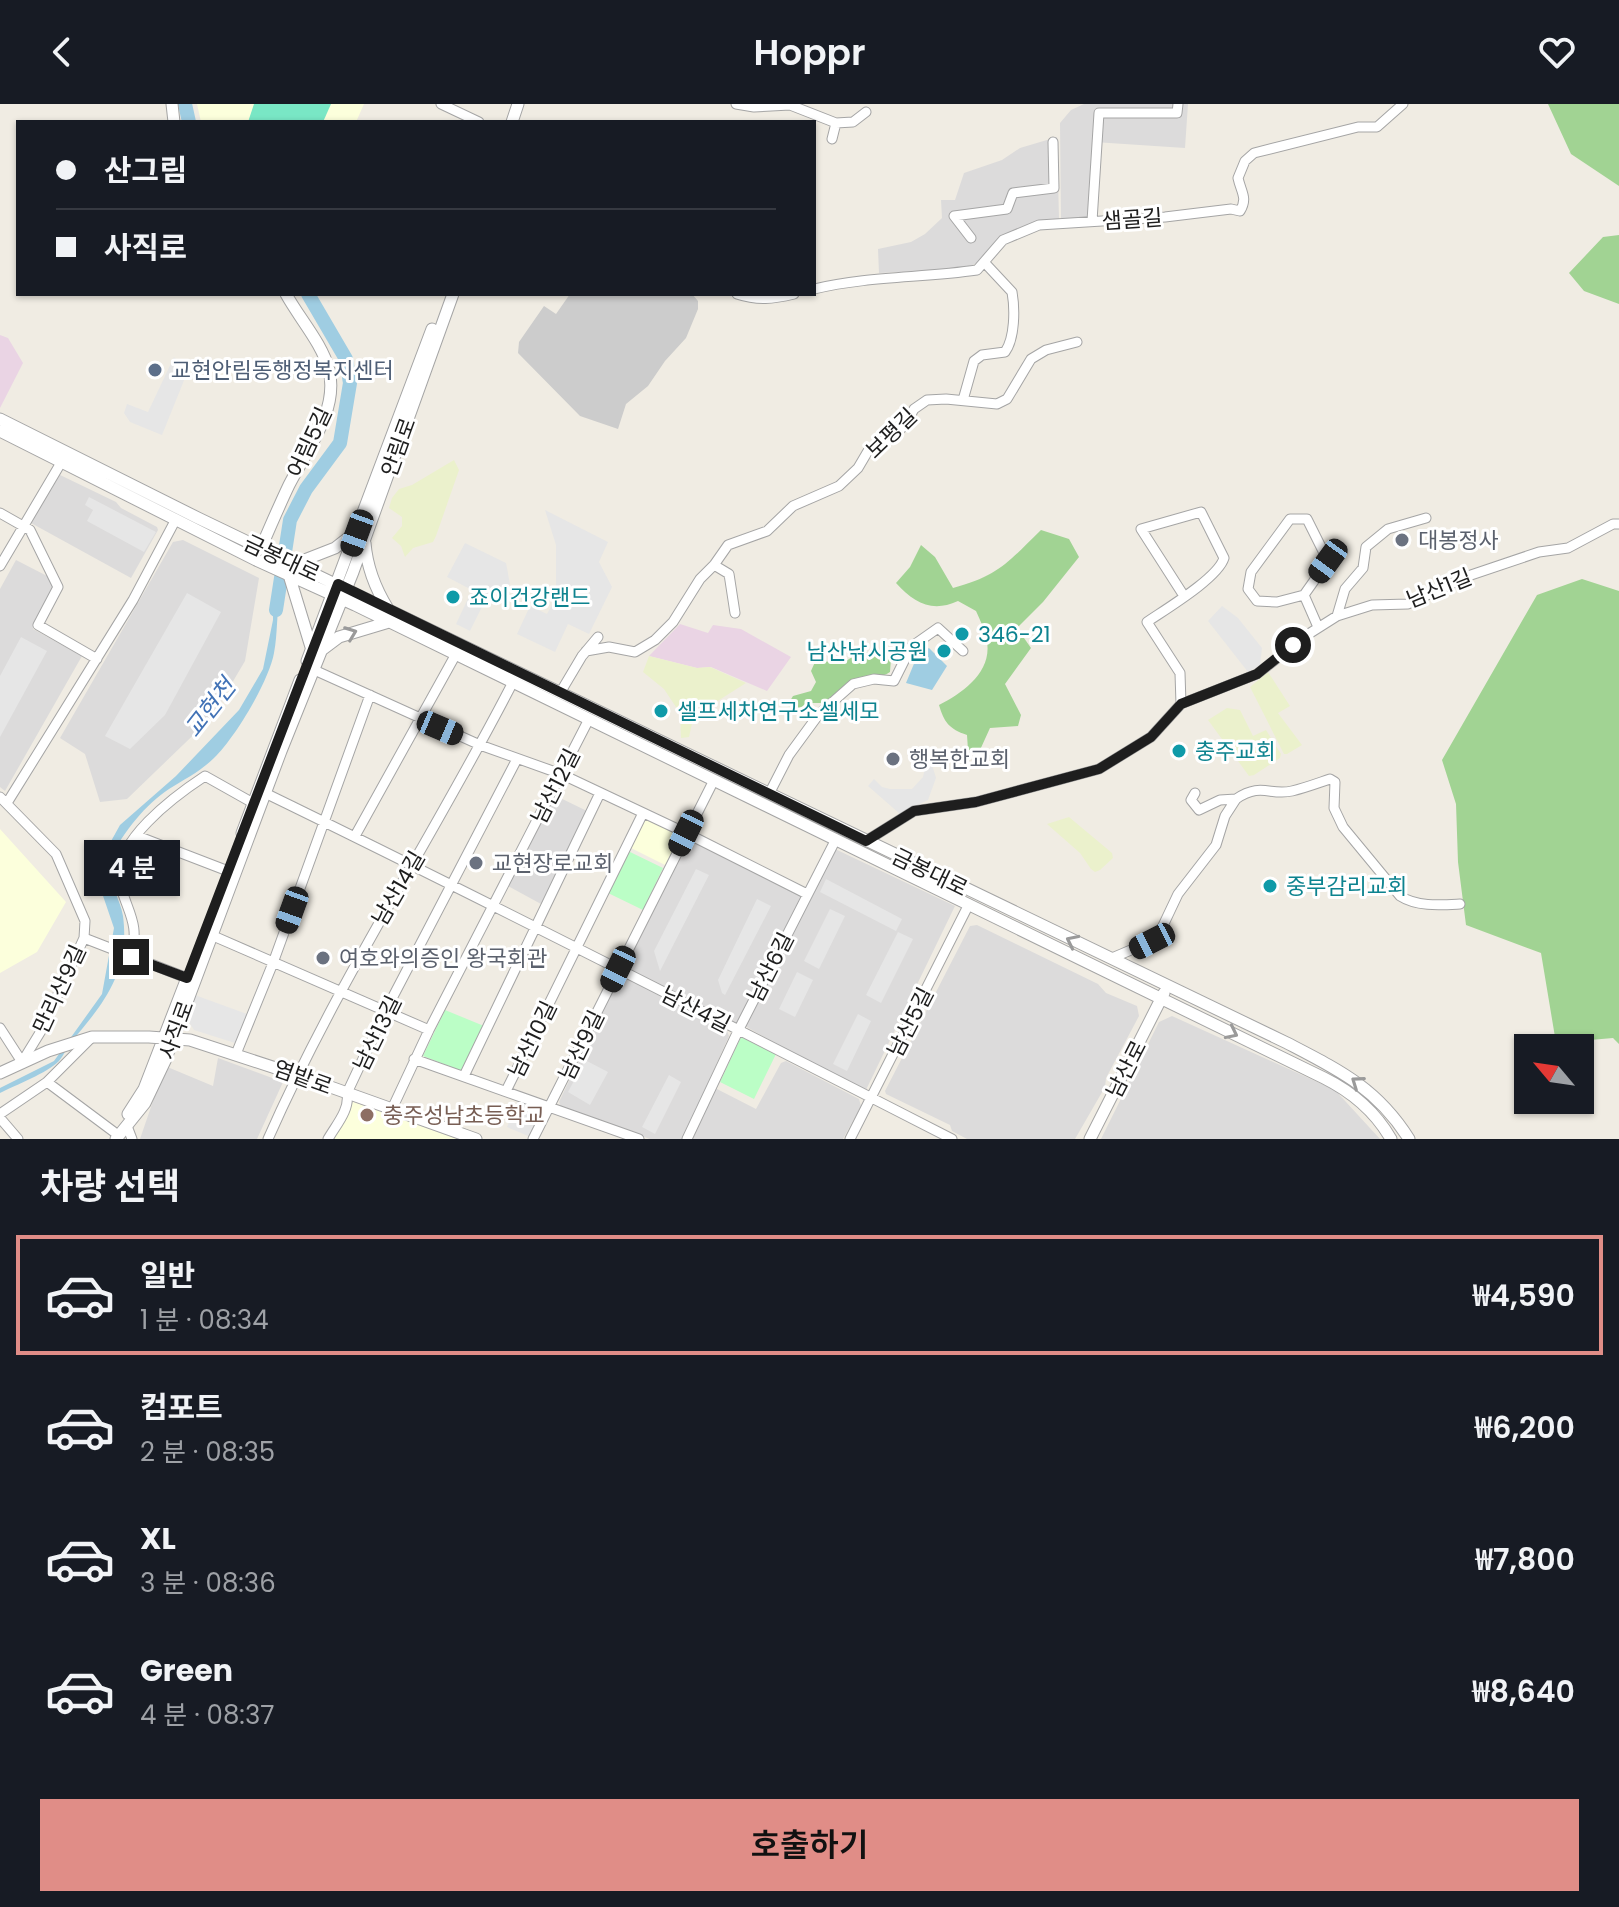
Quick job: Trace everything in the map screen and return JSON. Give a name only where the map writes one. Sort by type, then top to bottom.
[{"type":"street","points":[[441,104],[475,120]]},
{"type":"street","points":[[736,104],[754,107],[790,105],[836,123],[853,122],[866,112]]},
{"type":"street","points":[[1092,221],[1098,116],[1101,112],[1133,108],[1177,113],[1178,104]]},
{"type":"street","name":"샘골길","points":[[816,289],[854,280],[977,270],[1003,240],[1039,225],[1231,209],[1240,211],[1245,195],[1238,178],[1245,161],[1254,153],[1358,127],[1377,127],[1403,104]]},
{"type":"street","points":[[832,139],[836,123]]},
{"type":"street","points":[[971,238],[954,216],[1007,209],[1013,193],[1054,188],[1053,142]]},
{"type":"street","points":[[963,400],[974,361],[982,355],[1005,352],[1009,347],[1012,292],[984,262]]},
{"type":"street","name":"어림5길","points":[[259,554],[288,487],[322,423],[329,402],[331,380],[323,353],[287,296]]},
{"type":"street","name":"안림로","points":[[362,533],[444,296]]},
{"type":"street","name":"안림로","points":[[340,592],[452,296]]},
{"type":"street","points":[[743,296],[753,299],[785,296]]},
{"type":"street","name":"보평길","points":[[586,651],[609,647],[635,652],[655,640],[673,622],[700,579],[728,545],[767,531],[793,506],[839,486],[858,468],[868,451],[877,443],[891,438],[906,424],[914,409],[927,400],[997,404],[1007,399],[1031,359],[1046,350],[1077,342]]},
{"type":"street","name":"금봉대로","points":[[0,419],[259,554]]},
{"type":"street","name":"금봉대로","points":[[0,431],[176,519],[560,693],[1109,959],[1164,993],[1346,1089],[1361,1101],[1391,1139]]},
{"type":"street","points":[[0,566],[62,461]]},
{"type":"street","points":[[1181,704],[1180,673],[1147,622],[1184,596],[1221,567],[1224,558],[1201,512],[1141,529],[1184,596]]},
{"type":"street","points":[[0,513],[30,530],[58,587],[38,625],[97,659]]},
{"type":"street","points":[[1337,616],[1345,589],[1363,568],[1366,547],[1388,529],[1426,518]]},
{"type":"street","points":[[4,800],[97,659],[176,519]]},
{"type":"street","points":[[1290,519],[1307,519],[1328,561],[1304,595],[1277,602],[1257,601],[1248,589],[1251,572],[1290,519]]},
{"type":"street","name":"남산1길","points":[[866,841],[914,811],[976,802],[1099,769],[1151,737],[1181,704],[1257,674],[1337,616],[1372,605],[1408,604],[1468,576],[1539,552],[1568,548],[1613,524],[1619,524]]},
{"type":"street","points":[[362,533],[376,589],[389,616],[315,651],[291,569],[362,533]]},
{"type":"street","points":[[714,565],[729,574],[735,613]]},
{"type":"street","name":"사직로","points":[[112,1137],[144,1089],[169,1038],[211,935],[261,791],[340,592]]},
{"type":"street","points":[[1304,595],[1318,627]]},
{"type":"street","name":"금봉대로","points":[[389,616],[456,654],[969,904],[1164,993],[1287,1043],[1355,1080],[1384,1104],[1409,1139]]},
{"type":"street","points":[[769,794],[809,725],[853,684],[874,679],[894,681],[911,647],[938,628],[963,651]]},
{"type":"street","points":[[560,693],[598,637]]},
{"type":"street","name":"사직로","points":[[112,1137],[131,1134],[157,1080],[187,978],[253,803],[261,791],[312,669],[315,651]]},
{"type":"street","points":[[355,836],[456,654]]},
{"type":"street","points":[[312,669],[420,720],[561,774],[807,894]]},
{"type":"street","name":"남산14길","points":[[268,1139],[339,991],[513,682]]},
{"type":"street","points":[[236,1054],[273,963],[370,695]]},
{"type":"street","name":"남산12길","points":[[392,1109],[414,1059],[589,719]]},
{"type":"street","name":"남산13길","points":[[328,1139],[344,1113],[349,1101],[347,1093],[386,1010],[517,759]]},
{"type":"street","points":[[131,957],[135,936],[133,920],[120,883],[127,848],[171,798],[205,776],[253,803]]},
{"type":"street","points":[[1109,959],[1121,957],[1152,941],[1160,932],[1178,894],[1216,845],[1225,816],[1236,799],[1246,792],[1257,790],[1291,791],[1330,779],[1335,782],[1334,808],[1343,827],[1400,896],[1407,901],[1423,904],[1460,904]]},
{"type":"street","name":"남산9길","points":[[533,1139],[714,780]]},
{"type":"street","name":"남산4길","points":[[261,791],[535,925],[872,1098],[938,1136],[952,1139]]},
{"type":"street","points":[[464,1076],[600,793]]},
{"type":"street","points":[[1195,793],[1191,800],[1199,810],[1220,800],[1236,799]]},
{"type":"street","name":"만리산9길","points":[[4,800],[56,854],[85,921],[84,938],[41,1031],[22,1062]]},
{"type":"street","name":"남산10길","points":[[506,1091],[643,813]]},
{"type":"street","points":[[137,836],[228,871]]},
{"type":"street","name":"남산6길","points":[[687,1139],[836,839]]},
{"type":"street","name":"남산5길","points":[[850,1139],[969,904]]},
{"type":"street","points":[[211,935],[429,1030]]},
{"type":"street","name":"사직로","points":[[84,938],[187,978]]},
{"type":"street","name":"남산로","points":[[1090,1139],[1164,993]]},
{"type":"street","points":[[0,1028],[22,1062]]},
{"type":"street","points":[[18,1139],[0,1116],[47,1082],[92,1037]]},
{"type":"street","name":"염밭로","points":[[0,1073],[48,1051],[92,1037],[190,1040],[476,1139]]},
{"type":"street","points":[[414,1059],[639,1139]]},
{"type":"street","points":[[47,1082],[112,1137]]},
{"type":"shaded area","points":[[197,104],[364,104],[357,120],[201,120]]},
{"type":"shaded area","points":[[1084,104],[1188,104],[1185,148],[1094,142],[1088,218],[1061,220],[1060,123],[1071,110]]},
{"type":"shaded area","points":[[1057,137],[1059,219],[1006,236],[989,248],[983,260],[964,269],[879,273],[878,249],[911,242],[925,234],[942,218],[941,200],[955,200],[964,173],[1002,160],[1020,148]]},
{"type":"shaded area","points":[[569,296],[694,296],[698,301],[698,309],[686,338],[648,386],[626,404],[618,429],[580,416],[518,353],[519,342],[544,306],[556,314]]},
{"type":"shaded area","points":[[0,335],[8,338],[23,363],[0,408]]},
{"type":"shaded area","points":[[174,357],[187,373],[162,435],[130,422],[124,413],[127,404],[148,412]]},
{"type":"shaded area","points":[[454,460],[459,470],[433,542],[413,548],[405,557],[401,546],[392,538],[402,526],[402,517],[389,508],[392,498],[399,489],[412,485]]},
{"type":"shaded area","points":[[58,474],[116,502],[121,508],[157,527],[131,578],[31,523]]},
{"type":"shaded area","points":[[89,497],[156,532],[144,552],[87,521],[93,510],[85,505]]},
{"type":"shaded area","points":[[545,510],[608,542],[599,562],[612,587],[589,634],[568,624],[555,652],[517,634],[530,606],[547,614],[556,597],[556,545]]},
{"type":"shaded area","points":[[183,540],[259,578],[245,661],[212,717],[127,799],[100,802],[85,754],[60,738],[173,542]]},
{"type":"shaded area","points":[[465,543],[506,563],[510,584],[490,598],[480,596],[482,607],[470,631],[456,624],[472,590],[447,577]]},
{"type":"shaded area","points":[[16,560],[49,577],[54,588],[33,629],[82,656],[5,791],[0,787],[0,589]]},
{"type":"shaded area","points":[[187,593],[221,612],[165,715],[130,749],[105,736]]},
{"type":"shaded area","points":[[1222,606],[1238,618],[1262,648],[1260,665],[1248,672],[1208,621]]},
{"type":"shaded area","points":[[680,624],[708,633],[713,625],[741,629],[791,657],[767,691],[711,667],[697,668],[649,656]]},
{"type":"shaded area","points":[[21,637],[47,651],[0,737],[0,676]]},
{"type":"shaded area","points":[[649,656],[697,668],[710,667],[746,683],[716,702],[705,700],[695,710],[689,737],[681,738],[680,713],[664,689],[643,672]]},
{"type":"shaded area","points":[[1268,672],[1290,706],[1278,713],[1302,745],[1287,754],[1284,754],[1250,687]]},
{"type":"shaded area","points":[[1227,708],[1240,710],[1253,736],[1266,730],[1281,754],[1280,758],[1249,776],[1208,720]]},
{"type":"shaded area","points":[[932,765],[936,778],[928,800],[900,814],[868,786],[874,779],[882,787],[912,789],[923,777],[925,768]]},
{"type":"shaded area","points":[[552,794],[587,811],[541,904],[508,886]]},
{"type":"shaded area","points":[[645,816],[681,834],[665,865],[629,847]]},
{"type":"shaded area","points":[[1069,817],[1112,853],[1113,858],[1100,870],[1095,872],[1091,869],[1080,853],[1047,824]]},
{"type":"shaded area","points":[[0,829],[66,902],[37,952],[0,973]]},
{"type":"shaded area","points":[[686,833],[807,894],[738,1030],[621,967]]},
{"type":"shaded area","points":[[835,849],[955,906],[864,1094],[745,1026]]},
{"type":"shaded area","points":[[696,869],[709,875],[660,971],[654,951]]},
{"type":"shaded area","points":[[826,879],[902,919],[896,931],[820,892]]},
{"type":"shaded area","points":[[757,899],[771,906],[725,995],[718,980]]},
{"type":"shaded area","points":[[830,909],[845,916],[819,969],[804,961]]},
{"type":"shaded area","points":[[977,925],[1098,984],[1106,993],[1137,1006],[1139,1016],[1106,1078],[1105,1087],[1075,1139],[967,1139],[952,1131],[950,1125],[886,1094],[970,926]]},
{"type":"shaded area","points":[[898,932],[913,939],[881,1003],[866,995]]},
{"type":"shaded area","points":[[797,972],[813,980],[795,1017],[779,1009]]},
{"type":"shaded area","points":[[625,974],[727,1031],[729,1036],[683,1139],[650,1139],[561,1107],[559,1102],[619,976]]},
{"type":"shaded area","points":[[192,994],[247,1014],[235,1043],[194,1030],[185,1016]]},
{"type":"shaded area","points":[[858,1014],[871,1021],[847,1071],[833,1064]]},
{"type":"shaded area","points":[[1172,1016],[1335,1090],[1380,1139],[1101,1139],[1159,1022]]},
{"type":"shaded area","points":[[218,1058],[283,1082],[257,1139],[140,1139],[165,1066],[213,1086]]},
{"type":"shaded area","points":[[585,1060],[608,1072],[590,1105],[568,1092]]},
{"type":"shaded area","points":[[786,1061],[859,1099],[861,1106],[843,1139],[692,1139],[715,1088],[756,1109],[781,1063]]},
{"type":"shaded area","points":[[669,1075],[681,1082],[655,1134],[642,1127]]},
{"type":"shaded area","points":[[518,1100],[545,1112],[533,1138],[507,1127]]},
{"type":"shaded area","name":"충주성남초등학교","points":[[353,1102],[457,1139],[333,1139]]},
{"type":"green space","points":[[254,104],[331,104],[324,120],[249,120]]},
{"type":"green space","points":[[1548,104],[1619,104],[1619,186],[1571,154]]},
{"type":"green space","points":[[1619,235],[1619,304],[1584,291],[1569,273],[1603,237]]},
{"type":"green space","points":[[1041,530],[1069,539],[1079,557],[1043,602],[1017,628],[1031,648],[1005,684],[1021,715],[1018,726],[990,728],[980,750],[968,750],[967,735],[948,724],[939,705],[966,688],[985,663],[987,642],[981,622],[976,611],[958,601],[940,606],[924,604],[896,583],[910,567],[921,545],[935,557],[953,588],[992,573]]},
{"type":"green space","points":[[1582,579],[1619,591],[1619,1044],[1613,1038],[1594,1040],[1594,1034],[1554,1034],[1541,953],[1466,925],[1458,862],[1456,804],[1442,760],[1537,595]]},
{"type":"green space","points":[[882,653],[891,658],[890,672],[853,681],[826,703],[807,703],[801,708],[787,706],[793,696],[811,691],[816,682],[811,671],[815,662],[846,661],[857,654]]},
{"type":"green space","points":[[628,851],[663,868],[643,910],[608,893]]},
{"type":"green space","points":[[445,1010],[484,1026],[462,1071],[423,1056]]},
{"type":"green space","points":[[741,1037],[776,1054],[754,1099],[720,1082]]},
{"type":"water","points":[[273,583],[281,592],[274,653],[250,708],[214,758],[160,795],[136,819],[111,858],[110,872],[123,916],[124,935],[123,953],[113,984],[59,1061],[0,1093],[0,1088],[54,1061],[102,994],[114,928],[101,890],[100,861],[120,825],[176,776],[239,710],[263,669],[273,620]]},
{"type":"water","name":"남산낚시공원","points":[[929,648],[947,666],[932,690],[906,683],[918,654]]},
{"type":"waterway","name":"교현천","points":[[185,104],[189,120]]},
{"type":"waterway","name":"교현천","points":[[276,610],[290,520],[306,489],[340,443],[350,383],[346,359],[309,296]]},
{"type":"place","name":"교현안림동행정복지센터","points":[[155,370]]},
{"type":"place","name":"대봉정사","points":[[1402,540]]},
{"type":"place","name":"죠이건강랜드","points":[[453,597]]},
{"type":"place","name":"346-21","points":[[962,634]]},
{"type":"place","name":"남산낚시공원","points":[[944,651]]},
{"type":"place","name":"셀프세차연구소셀세모","points":[[661,711]]},
{"type":"place","name":"충주교회","points":[[1179,751]]},
{"type":"place","name":"행복한교회","points":[[893,759]]},
{"type":"place","name":"교현장로교회","points":[[476,863]]},
{"type":"place","name":"중부감리교회","points":[[1270,886]]},
{"type":"place","name":"여호와의증인 왕국회관","points":[[323,958]]},
{"type":"place","name":"충주성남초등학교","points":[[367,1115]]},
{"type":"route","points":[[131,957],[187,978],[338,584],[866,841],[914,811],[976,802],[1099,769],[1151,737],[1181,704],[1257,674],[1293,645]]}]
